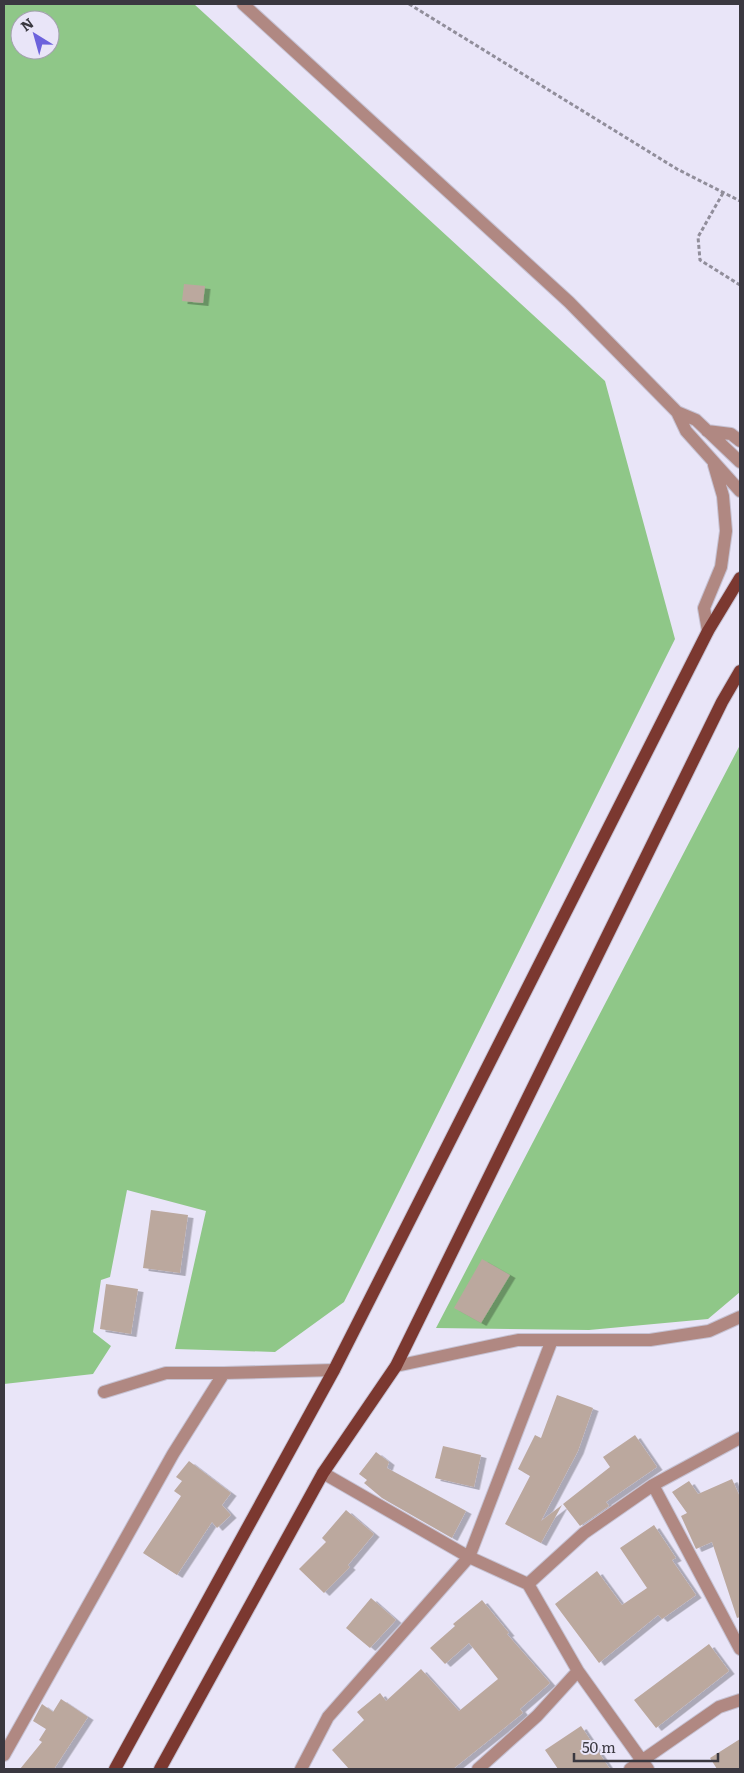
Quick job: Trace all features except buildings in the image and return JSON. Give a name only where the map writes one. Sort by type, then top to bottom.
[{"type":"main road","points":[[115,1769],[334,1370],[708,631],[740,578]]},
{"type":"main road","points":[[160,1769],[323,1473],[396,1366],[722,702],[740,671]]},
{"type":"street","points":[[243,4],[569,302],[677,412],[686,431],[740,491]]},
{"type":"street","points":[[677,412],[696,420],[740,462]]},
{"type":"street","points":[[707,431],[731,434],[740,441]]},
{"type":"street","points":[[708,631],[704,608],[721,567],[726,531],[723,496],[711,458]]},
{"type":"street","points":[[396,1366],[518,1340],[650,1340],[709,1331],[740,1317]]},
{"type":"street","points":[[305,1768],[328,1717],[468,1557],[552,1340]]},
{"type":"street","points":[[104,1392],[166,1373],[334,1370]]},
{"type":"street","points":[[4,1756],[173,1454],[224,1373]]},
{"type":"street","points":[[528,1584],[584,1533],[654,1485],[740,1438]]},
{"type":"street","points":[[323,1473],[468,1557],[528,1584],[578,1671],[644,1765]]},
{"type":"street","points":[[654,1485],[740,1649]]},
{"type":"street","points":[[478,1769],[537,1716],[578,1671]]},
{"type":"street","points":[[630,1769],[644,1765],[719,1707],[740,1700]]},
{"type":"path","points":[[409,4],[677,169],[740,201]]},
{"type":"path","points":[[723,192],[698,237],[700,260],[740,285]]},
{"type":"green space","points":[[4,4],[194,4],[605,381],[675,639],[344,1302],[275,1352],[175,1349],[206,1211],[127,1190],[110,1277],[101,1280],[93,1332],[111,1346],[93,1374],[4,1384]]},
{"type":"green space","points":[[740,745],[740,1292],[708,1319],[589,1330],[436,1328]]}]
